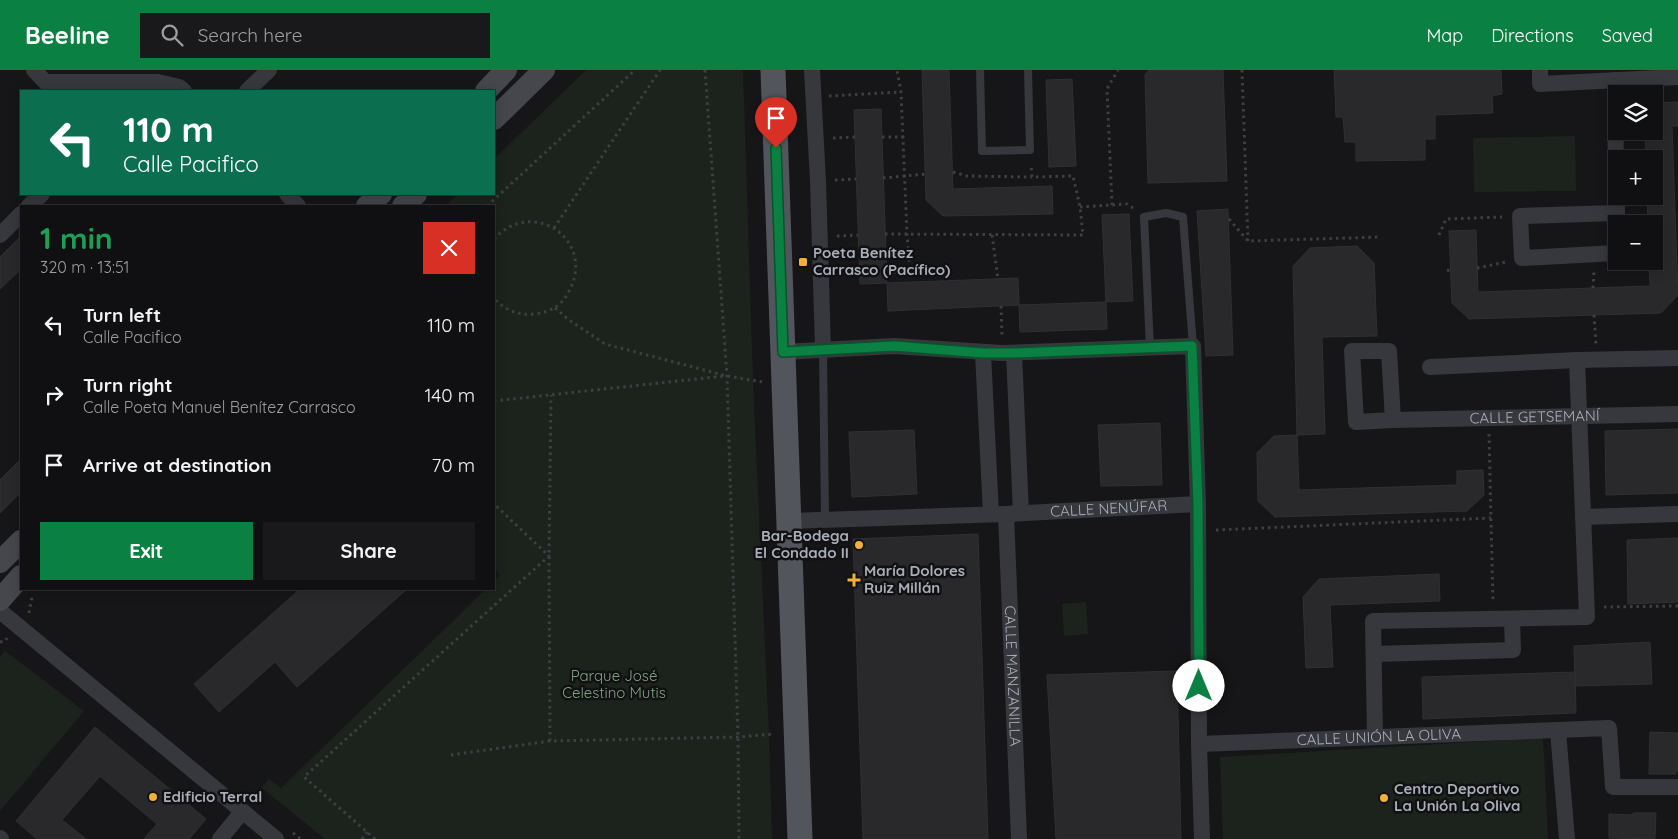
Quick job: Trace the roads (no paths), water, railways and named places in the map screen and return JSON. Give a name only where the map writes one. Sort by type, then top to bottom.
[{"type":"main road","points":[[487,90],[506,70]]},
{"type":"main road","points":[[495,118],[544,70]]},
{"type":"main road","points":[[773,70],[800,839]]},
{"type":"main road","points":[[368,205],[379,195]]},
{"type":"main road","points":[[404,205],[415,195]]},
{"type":"main road","points":[[0,562],[20,543]]},
{"type":"main road","points":[[0,600],[20,577]]},
{"type":"street","points":[[34,70],[50,87],[153,86],[179,87],[183,90]]},
{"type":"street","points":[[248,90],[268,70]]},
{"type":"street","points":[[812,70],[818,181],[823,349]]},
{"type":"street","points":[[1540,70],[1540,84],[1678,77]]},
{"type":"street","points":[[1615,80],[1616,150]]},
{"type":"street","points":[[30,205],[41,195]]},
{"type":"street","points":[[288,195],[297,205]]},
{"type":"street","points":[[1608,253],[1522,258],[1520,216],[1617,211]]},
{"type":"street","points":[[0,235],[20,215]]},
{"type":"street","points":[[783,352],[894,346],[983,353],[1192,346],[1198,504],[1199,744],[1202,839]]},
{"type":"street","name":"CALLE GETSEMANÍ","points":[[1393,420],[1389,350],[1352,351],[1356,422],[1678,414]]},
{"type":"street","name":"CALLE MANZANILLA","points":[[983,353],[1006,514]]},
{"type":"street","name":"CALLE MANZANILLA","points":[[1008,353],[1006,514],[1019,839]]},
{"type":"street","points":[[1430,367],[1577,360],[1678,358]]},
{"type":"street","points":[[1375,737],[1373,622],[1587,617],[1577,360]]},
{"type":"street","name":"CALLE NENÚFAR","points":[[788,521],[1006,514],[1198,504]]},
{"type":"street","points":[[1583,517],[1678,514]]},
{"type":"street","points":[[0,611],[276,839]]},
{"type":"street","points":[[1374,654],[1513,650],[1512,618]]},
{"type":"street","name":"CALLE UNIÓN LA OLIVA","points":[[1199,744],[1609,728],[1613,787],[1678,788]]},
{"type":"street","points":[[1558,731],[1567,839]]},
{"type":"street","points":[[220,839],[242,812]]},
{"type":"lane","points":[[980,70],[982,151],[1030,150],[1028,70]]},
{"type":"lane","points":[[1150,348],[1144,217],[1166,212],[1183,217],[1192,346]]},
{"type":"lane","points":[[823,349],[825,519]]},
{"type":"place","name":"Poeta Benítez Carrasco (Pacífico)","points":[[803,262]]},
{"type":"place","name":"Bar-Bodega El Condado II","points":[[859,545]]},
{"type":"place","name":"María Dolores Ruiz Millán","points":[[854,580]]},
{"type":"place","name":"Edificio Terral","points":[[153,797]]},
{"type":"place","name":"Centro Deportivo La Unión La Oliva","points":[[1384,798]]},
{"type":"park label","name":"Parque José Celestino Mutis","points":[[614,684]]}]
